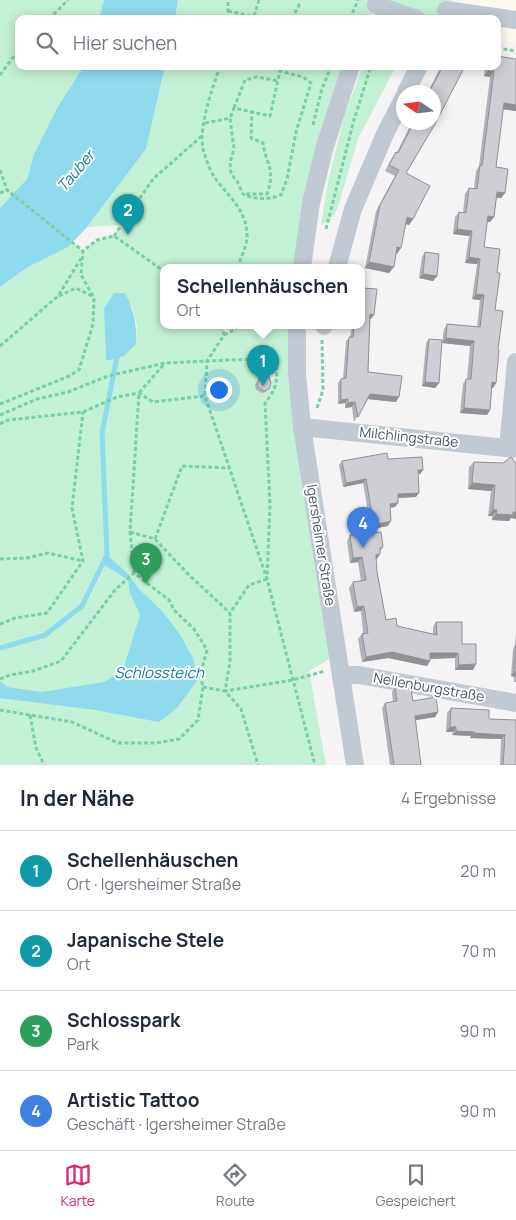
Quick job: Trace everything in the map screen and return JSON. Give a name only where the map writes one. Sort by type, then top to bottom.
[{"type":"street","points":[[374,8],[401,15]]},
{"type":"street","points":[[446,10],[481,15]]},
{"type":"street","points":[[501,18],[516,20]]},
{"type":"street","points":[[302,264],[311,203],[325,146],[350,70]]},
{"type":"street","points":[[410,85],[417,70]]},
{"type":"street","points":[[338,264],[354,209],[385,134],[396,113]]},
{"type":"street","name":"Igersheimer Straße","points":[[297,329],[297,372],[302,427],[355,765]]},
{"type":"street","points":[[512,448],[516,362]]},
{"type":"street","name":"Milchlingstraße","points":[[302,427],[512,448]]},
{"type":"street","name":"Nellenburgstraße","points":[[341,675],[359,675],[516,703]]},
{"type":"path","points":[[53,15],[68,0]]},
{"type":"path","points":[[228,0],[228,15]]},
{"type":"path","points":[[254,15],[259,0]]},
{"type":"path","points":[[352,15],[358,0]]},
{"type":"path","points":[[294,15],[300,3]]},
{"type":"path","points":[[228,11],[249,15]]},
{"type":"path","points":[[501,49],[516,51]]},
{"type":"path","points":[[0,74],[15,54]]},
{"type":"path","points":[[219,70],[207,107],[202,135],[204,152],[214,177],[232,197],[245,221],[246,247],[239,264]]},
{"type":"path","points":[[326,229],[354,120],[370,70]]},
{"type":"path","points":[[234,108],[270,116],[278,81],[280,71],[302,77],[311,83],[296,132],[288,179],[281,195],[272,198],[253,198],[243,194],[237,181],[231,174],[230,163],[234,148],[230,118],[245,80],[257,77],[278,81]]},
{"type":"path","points":[[243,194],[267,194],[272,181],[271,168],[264,154],[263,143],[251,138],[252,112]]},
{"type":"path","points":[[204,123],[230,118]]},
{"type":"path","points":[[58,296],[83,253],[97,240],[114,236],[153,179],[202,135]]},
{"type":"path","points":[[0,170],[9,191],[75,244],[83,253],[80,275],[94,298],[93,324],[79,370],[67,377],[0,404]]},
{"type":"path","points":[[0,193],[9,191]]},
{"type":"path","points":[[114,236],[160,268]]},
{"type":"path","points":[[0,346],[58,296],[76,288],[94,298]]},
{"type":"path","points":[[223,329],[224,335]]},
{"type":"path","points":[[235,329],[224,335],[207,361],[205,396],[267,578],[315,765]]},
{"type":"path","points":[[317,408],[323,390],[323,329]]},
{"type":"path","points":[[0,414],[37,399],[68,392],[108,376],[165,363],[276,358],[277,382],[274,392],[265,403],[270,505],[267,578]]},
{"type":"path","points":[[133,574],[130,532],[140,393],[165,363]]},
{"type":"path","points":[[0,424],[8,420],[83,412],[116,397],[140,393],[153,402],[205,396]]},
{"type":"path","points":[[0,624],[15,618],[48,613],[83,561],[72,508],[83,412]]},
{"type":"path","points":[[156,539],[182,466],[230,468]]},
{"type":"path","points":[[130,532],[156,539],[188,574],[230,613]]},
{"type":"path","points":[[0,559],[27,558],[48,553],[83,561]]},
{"type":"path","points":[[0,679],[10,675],[33,671],[61,661],[115,590],[133,574]]},
{"type":"path","points":[[0,710],[72,722],[118,743],[179,739],[198,720],[203,686],[200,675],[208,650],[194,629],[174,610],[169,600],[133,574]]},
{"type":"path","points":[[225,692],[230,662],[230,613],[249,585],[267,578]]},
{"type":"path","points":[[203,686],[225,692],[293,680]]},
{"type":"path","points":[[225,692],[241,710],[258,765]]},
{"type":"path","points":[[30,715],[36,748],[44,765]]},
{"type":"shaded area","points":[[463,0],[516,0],[516,43],[501,41],[501,15],[456,15]]},
{"type":"green space","points":[[0,0],[104,0],[100,15],[15,15],[15,70],[81,70],[57,108],[34,154],[27,179],[0,208]]},
{"type":"green space","points":[[178,0],[451,0],[444,15],[405,15],[376,5],[371,15],[176,15]]},
{"type":"green space","points":[[164,70],[350,70],[303,264],[160,264],[160,329],[223,329],[225,335],[236,329],[297,329],[338,654],[309,671],[326,765],[0,765],[0,287],[28,267],[71,243],[83,251],[97,240],[114,236],[121,225],[87,227],[146,149]],"holes":[[[132,306],[137,325],[136,344],[124,356],[106,361],[104,309]],[[276,367],[277,375],[269,383],[269,390],[265,393],[258,391],[256,384],[260,370]]]},
{"type":"green space","points":[[362,70],[394,70],[358,139],[337,210],[330,220],[321,225],[328,182],[344,117]]},
{"type":"water","points":[[104,0],[178,0],[176,15],[100,15]]},
{"type":"water","name":"Tauber","points":[[81,70],[164,70],[146,149],[87,227],[68,247],[28,267],[0,287],[0,208],[27,179],[34,154],[57,108]]},
{"type":"water","points":[[114,293],[125,293],[128,299],[133,312],[136,344],[124,356],[106,361],[104,309]]},
{"type":"water","name":"Schlossteich","points":[[107,555],[128,574],[139,589],[162,611],[179,633],[193,658],[197,681],[177,708],[159,722],[95,710],[0,698],[0,681],[7,687],[42,692],[104,682],[123,670],[140,615],[130,593],[128,580],[103,564]]},
{"type":"building","points":[[501,57],[516,59],[516,105],[504,103],[496,167],[508,169],[505,193],[497,192],[494,217],[488,216],[484,247],[500,249],[497,273],[500,273],[495,310],[503,311],[496,383],[492,382],[490,410],[464,408],[466,379],[471,379],[474,341],[446,338],[447,324],[480,327],[484,295],[476,294],[480,259],[469,257],[472,231],[457,229],[459,212],[466,213],[469,188],[477,189],[480,165],[482,166],[494,71],[488,71],[501,70]]},
{"type":"building","points":[[441,70],[463,70],[441,112],[441,85],[433,85]]},
{"type":"building","points":[[410,130],[431,130],[406,173],[430,186],[413,219],[407,217],[401,248],[397,247],[394,267],[369,262],[380,205],[399,170],[389,165],[396,152],[398,153]]},
{"type":"building","points":[[425,252],[439,254],[437,276],[423,274]]},
{"type":"building","points":[[365,288],[377,289],[374,315],[370,314],[368,372],[402,376],[399,397],[370,394],[358,417],[355,402],[348,403],[348,399],[341,400],[341,379],[346,378],[349,337],[353,337],[354,329],[365,329]]},
{"type":"building","points":[[429,339],[442,340],[439,383],[425,382]]},
{"type":"building","points":[[263,376],[269,377],[271,383],[269,389],[264,391],[258,387],[257,383]]},
{"type":"building","points":[[387,453],[388,459],[422,457],[423,470],[418,470],[419,493],[398,494],[398,503],[390,504],[391,521],[374,525],[366,479],[346,483],[342,461]]},
{"type":"building","points":[[511,457],[516,463],[516,512],[513,512],[513,515],[496,514],[497,510],[493,510],[495,485],[472,483],[474,462],[503,463]]},
{"type":"building","points":[[381,532],[383,547],[380,548],[380,554],[376,555],[377,572],[386,620],[396,618],[397,626],[437,635],[436,622],[462,622],[462,644],[476,644],[476,664],[459,665],[458,653],[430,653],[430,661],[392,652],[366,657],[362,634],[368,633],[364,606],[357,607],[353,582],[366,580],[362,557],[353,558],[350,535]]},
{"type":"building","points":[[516,645],[516,672],[514,672]]},
{"type":"building","points":[[395,686],[411,689],[413,701],[436,697],[438,712],[415,716],[421,765],[394,765],[385,703],[397,701]]},
{"type":"building","points":[[451,708],[489,710],[489,719],[516,720],[516,765],[503,765],[505,735],[456,731],[456,727],[450,727]]},
{"type":"waterway","points":[[0,648],[45,635],[82,606],[107,555],[102,433],[117,357]]},
{"type":"place","name":"Japanische Stele","points":[[128,235]]},
{"type":"place","name":"Schellenhäuschen","points":[[263,386]]},
{"type":"place","name":"Artistic Tattoo","points":[[363,548]]},
{"type":"place","name":"Schlosspark","points":[[146,584]]}]
